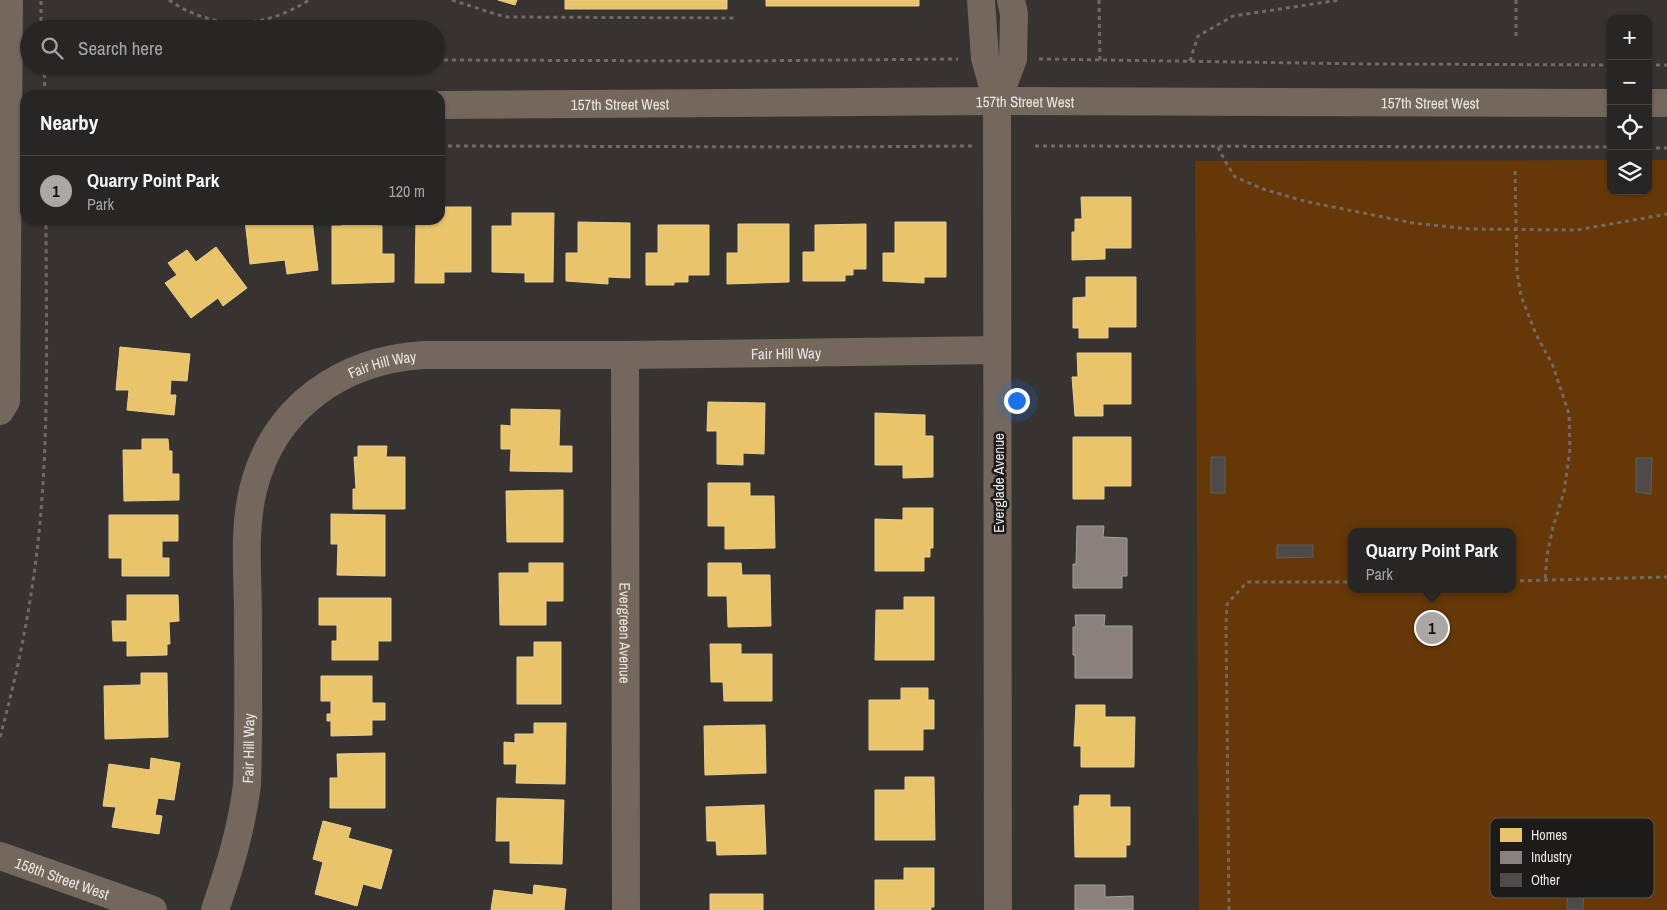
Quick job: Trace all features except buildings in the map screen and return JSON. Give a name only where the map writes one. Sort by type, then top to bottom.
[{"type":"street","points":[[0,411],[6,401],[11,103],[9,0]]},
{"type":"street","points":[[981,0],[975,59],[997,101]]},
{"type":"street","name":"Everglade Avenue","points":[[998,910],[997,101],[1014,59],[1014,14],[1011,0]]},
{"type":"street","name":"157th Street West","points":[[445,105],[997,101],[1607,103]]},
{"type":"street","points":[[1652,103],[1667,103]]},
{"type":"street","name":"Fair Hill Way","points":[[215,910],[236,845],[247,785],[249,511],[252,490],[268,450],[279,432],[292,414],[324,386],[342,375],[382,360],[403,356],[998,350]]},
{"type":"street","name":"Evergreen Avenue","points":[[625,355],[626,910]]},
{"type":"street","name":"158th Street West","points":[[0,856],[152,910]]},
{"type":"path","points":[[41,0],[41,20]]},
{"type":"path","points":[[169,0],[196,15],[220,20]]},
{"type":"path","points":[[263,20],[293,10],[310,0]]},
{"type":"path","points":[[452,0],[507,16],[734,18]]},
{"type":"path","points":[[1099,0],[1100,60]]},
{"type":"path","points":[[1190,61],[1198,36],[1233,16],[1340,0]]},
{"type":"path","points":[[1516,0],[1516,39]]},
{"type":"path","points":[[445,60],[740,61],[975,59]]},
{"type":"path","points":[[1033,59],[1607,65]]},
{"type":"path","points":[[1652,65],[1667,65]]},
{"type":"path","points":[[44,75],[45,90]]},
{"type":"path","points":[[445,146],[974,146]]},
{"type":"path","points":[[1035,146],[1607,148]]},
{"type":"path","points":[[1218,147],[1235,177],[1263,189],[1308,202],[1413,223],[1470,229],[1577,230],[1667,214]]},
{"type":"path","points":[[1652,148],[1667,148]]},
{"type":"path","points":[[1515,171],[1517,272],[1521,296],[1536,334],[1553,366],[1569,414],[1570,449],[1564,492],[1546,554],[1545,581]]},
{"type":"path","points":[[0,738],[11,697],[28,610],[41,512],[45,442],[46,225]]},
{"type":"path","points":[[1516,581],[1667,577]]},
{"type":"path","points":[[1229,910],[1226,624],[1228,604],[1247,582],[1348,582]]},
{"type":"shaded area","points":[[1607,160],[1607,195],[1652,195],[1652,160],[1667,160],[1667,910],[1199,910],[1195,161]]},
{"type":"place","name":"Quarry Point Park","points":[[1432,628]]}]
